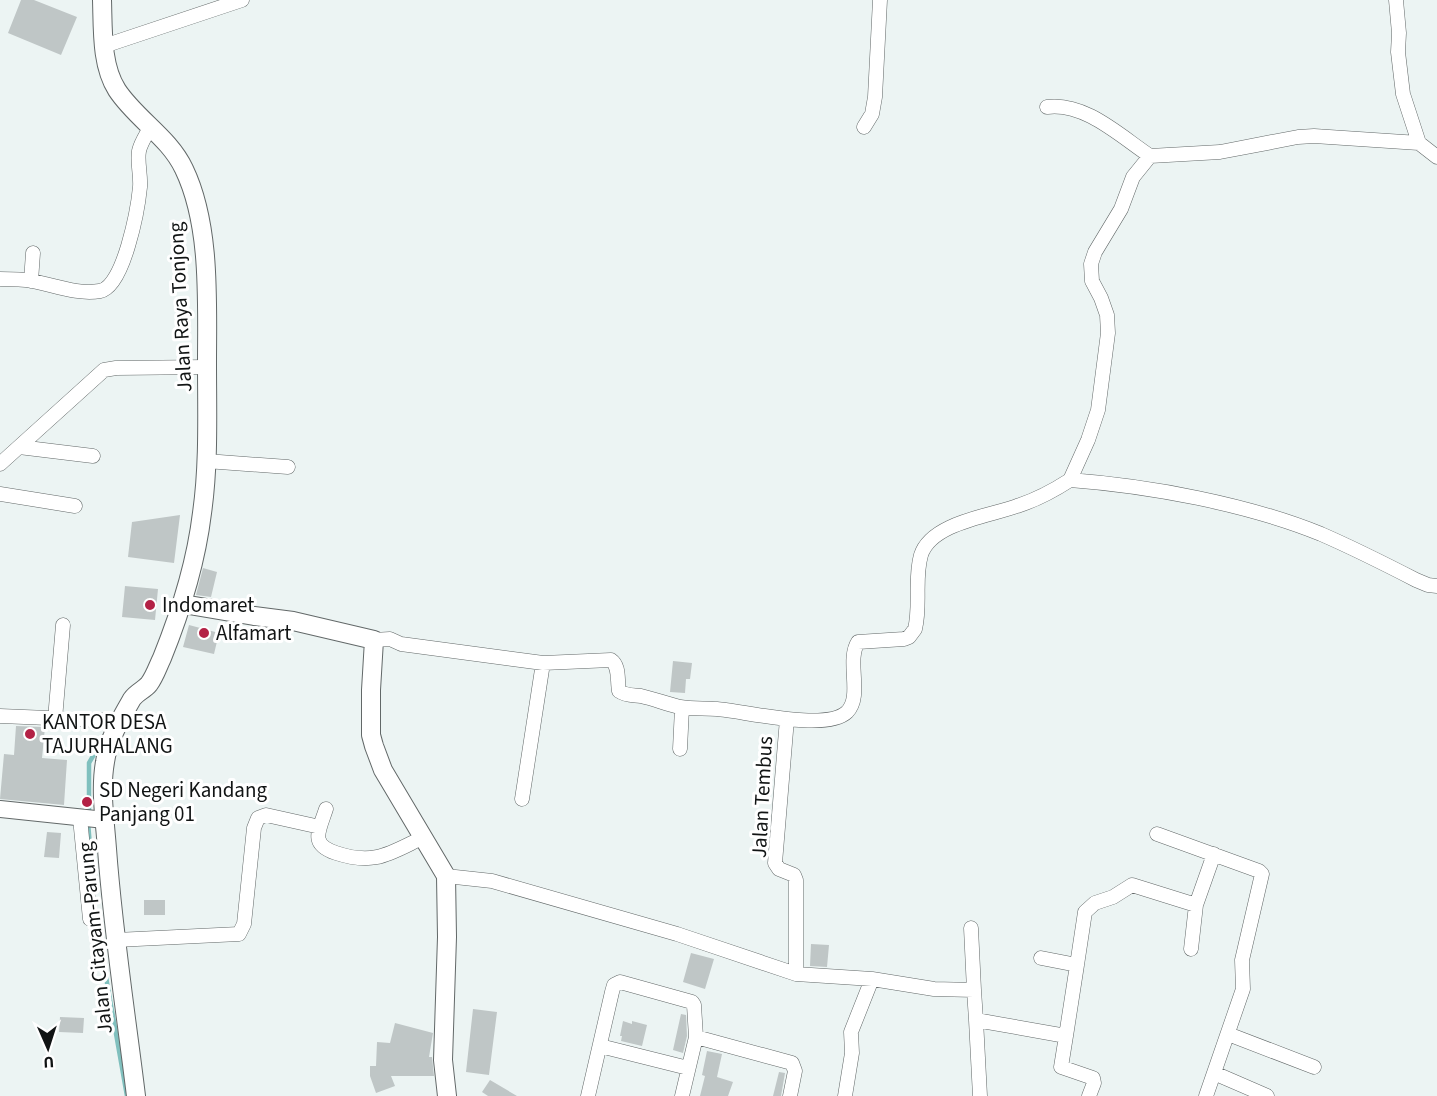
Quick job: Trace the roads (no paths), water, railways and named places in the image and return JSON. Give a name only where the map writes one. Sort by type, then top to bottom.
[{"type":"main road","name":"Jalan Raya Tonjong","points":[[102,0],[104,46],[110,71],[118,90],[128,104],[152,126],[173,151],[194,191],[198,209],[206,292],[206,461],[202,512],[183,604]]},
{"type":"main road","points":[[183,604],[293,621],[374,640],[371,690],[371,735],[374,746],[383,770],[446,876],[447,938],[443,1060],[447,1096]]},
{"type":"main road","name":"Jalan Citayam-Parung","points":[[136,1096],[116,940],[91,819],[111,739],[132,700],[151,682],[183,604]]},
{"type":"street","points":[[104,46],[242,0]]},
{"type":"street","points":[[864,127],[872,114],[875,97],[880,0]]},
{"type":"street","points":[[1396,0],[1399,73],[1403,94],[1419,143],[1437,157]]},
{"type":"street","points":[[1047,107],[1059,105],[1082,112],[1150,156],[1220,152],[1314,136],[1419,143]]},
{"type":"street","points":[[0,279],[31,281],[88,291],[99,291],[108,287],[123,262],[132,234],[140,188],[139,152],[152,126]]},
{"type":"street","points":[[1070,480],[1088,440],[1098,410],[1108,333],[1107,315],[1092,281],[1091,264],[1095,252],[1121,209],[1133,177],[1150,156]]},
{"type":"street","points":[[31,281],[33,253]]},
{"type":"street","points":[[0,464],[104,370],[207,367]]},
{"type":"street","points":[[19,447],[93,456]]},
{"type":"street","points":[[206,461],[288,467]]},
{"type":"street","points":[[374,640],[390,639],[401,644],[543,663],[610,660],[615,662],[618,688],[621,693],[641,696],[682,708],[718,709],[788,719],[830,720],[842,716],[849,709],[853,698],[853,653],[858,642],[904,639],[913,633],[917,623],[922,554],[933,538],[945,530],[973,519],[1037,498],[1070,480],[1139,487],[1246,510],[1281,520],[1321,535],[1416,580],[1437,586]]},
{"type":"street","points":[[0,494],[75,506]]},
{"type":"street","points":[[55,719],[63,625]]},
{"type":"street","points":[[522,799],[543,663]]},
{"type":"street","points":[[680,749],[682,708]]},
{"type":"street","points":[[0,716],[121,721]]},
{"type":"street","name":"Jalan Tembus","points":[[788,719],[775,863],[779,869],[794,875],[796,880],[796,974]]},
{"type":"street","points":[[0,809],[91,819],[90,919]]},
{"type":"street","points":[[326,809],[318,836],[320,844],[324,848],[362,860],[382,856],[424,837]]},
{"type":"street","points":[[116,940],[238,934],[244,924],[254,828],[258,818],[266,815],[320,827]]},
{"type":"street","points":[[1157,834],[1262,874],[1242,960],[1243,989],[1206,1096]]},
{"type":"street","points":[[1191,949],[1196,905],[1214,854]]},
{"type":"street","points":[[446,876],[492,881],[677,934],[796,974],[872,979],[934,989],[974,990]]},
{"type":"street","points":[[1089,1096],[1094,1083],[1092,1078],[1061,1067],[1085,912],[1095,903],[1118,895],[1132,885],[1196,905]]},
{"type":"street","points":[[971,928],[980,1096]]},
{"type":"street","points":[[1041,958],[1077,965]]},
{"type":"street","points":[[844,1096],[852,1053],[851,1032],[872,979]]},
{"type":"street","points":[[588,1096],[612,992],[614,985],[620,982],[692,1002],[695,1010],[696,1037],[682,1096]]},
{"type":"street","points":[[976,1020],[1066,1036]]},
{"type":"street","points":[[1228,1034],[1314,1066]]},
{"type":"street","points":[[696,1037],[792,1063],[795,1071],[790,1096]]},
{"type":"street","points":[[600,1046],[688,1068]]},
{"type":"street","points":[[1214,1073],[1267,1096]]},
{"type":"waterway","points":[[89,814],[89,763],[103,739]]},
{"type":"waterway","points":[[88,822],[91,859]]},
{"type":"waterway","points":[[97,926],[127,1096]]},
{"type":"place","name":"Indomaret","points":[[150,605]]},
{"type":"place","name":"Alfamart","points":[[204,633]]},
{"type":"place","name":"KANTOR DESA TAJURHALANG","points":[[30,734]]},
{"type":"place","name":"SD Negeri Kandang Panjang 01","points":[[87,802]]}]
